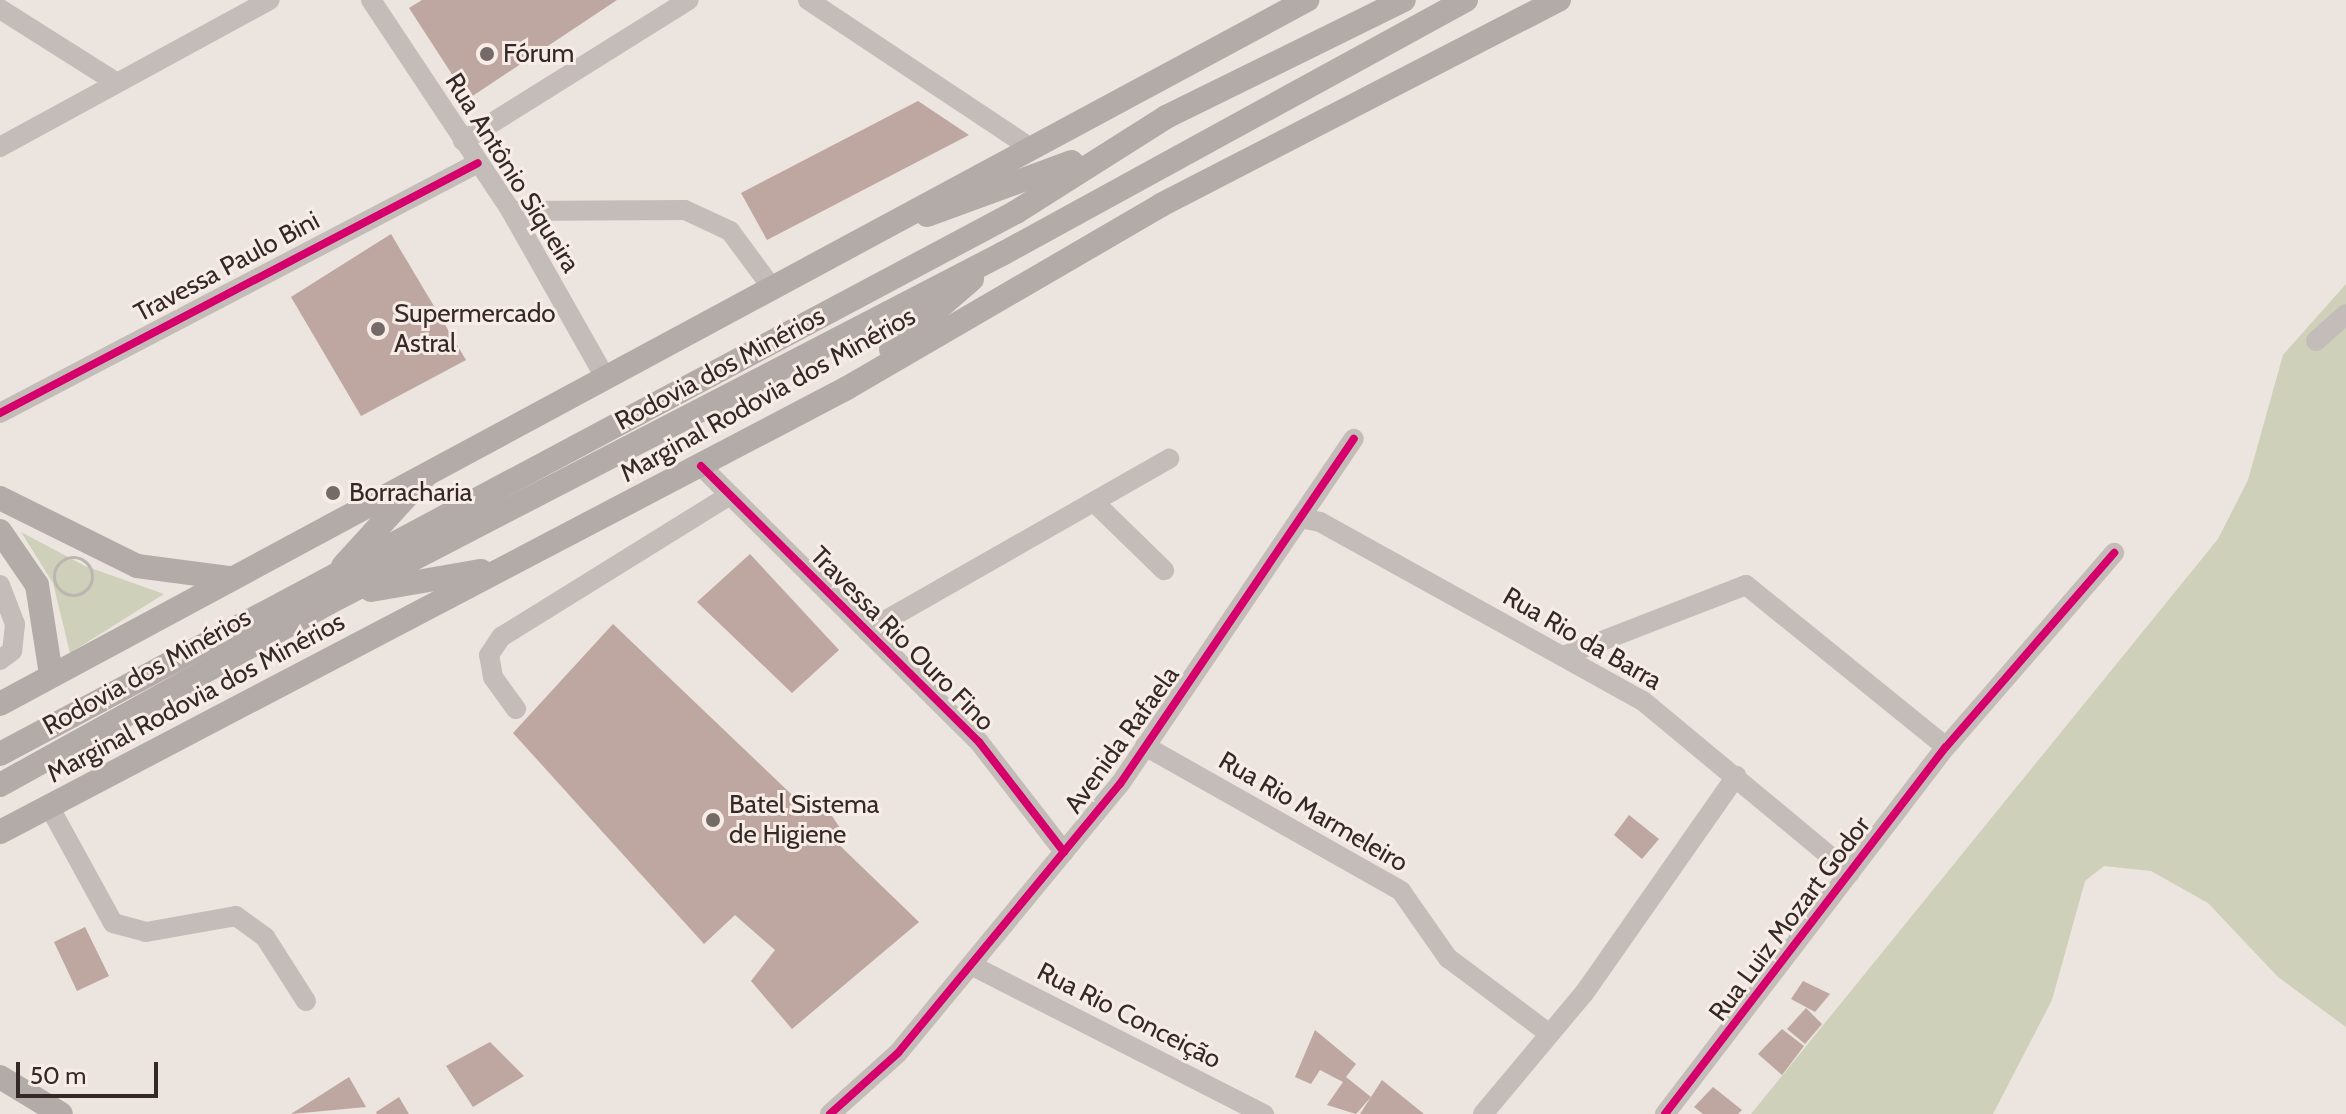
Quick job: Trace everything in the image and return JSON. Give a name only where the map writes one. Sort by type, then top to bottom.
[{"type":"main road","points":[[0,704],[438,462],[605,377],[770,285],[879,230],[1307,0]]},
{"type":"main road","name":"Rodovia dos Minérios","points":[[0,785],[187,672],[1016,212],[1138,133],[1404,0]]},
{"type":"main road","name":"Rodovia dos Minérios","points":[[339,588],[996,257],[1466,0]]},
{"type":"main road","name":"Marginal Rodovia dos Minérios","points":[[0,832],[701,466],[847,388],[1161,205],[1559,0]]},
{"type":"main road","points":[[879,230],[1138,133]]},
{"type":"main road","points":[[847,388],[996,257]]},
{"type":"main road","points":[[339,588],[438,462]]},
{"type":"main road","points":[[0,498],[137,566],[231,578]]},
{"type":"main road","points":[[2,538],[37,585],[51,674]]},
{"type":"main road","points":[[339,588],[503,567]]},
{"type":"main road","name":"Rodovia dos Minérios","points":[[0,754],[187,672]]},
{"type":"main road","points":[[5,1082],[61,1114]]},
{"type":"street","points":[[0,147],[270,0]]},
{"type":"street","name":"Rua Antônio Siqueira","points":[[371,0],[511,211],[605,377]]},
{"type":"street","points":[[463,141],[689,0]]},
{"type":"street","points":[[808,0],[1031,148]]},
{"type":"street","points":[[0,9],[117,83]]},
{"type":"street","name":"Travessa Paulo Bini","points":[[0,413],[478,163]]},
{"type":"street","points":[[511,211],[685,210],[730,231],[770,285]]},
{"type":"street","points":[[2316,341],[2346,314]]},
{"type":"street","name":"Avenida Rafaela","points":[[830,1114],[898,1053],[1064,852],[1145,746],[1354,439]]},
{"type":"street","points":[[867,631],[1169,459]]},
{"type":"street","name":"Travessa Rio Ouro Fino","points":[[701,466],[979,742],[1064,852]]},
{"type":"street","points":[[516,709],[493,677],[489,655],[501,637],[728,496]]},
{"type":"street","points":[[1094,502],[1164,570]]},
{"type":"street","name":"Rua Rio da Barra","points":[[1300,518],[1320,522],[1643,701],[1850,873]]},
{"type":"street","name":"Rua Luiz Mozart Godor","points":[[1665,1114],[1946,747],[2114,553]]},
{"type":"street","points":[[0,585],[15,624],[12,651],[0,660]]},
{"type":"street","points":[[1563,656],[1746,585],[1946,747]]},
{"type":"street","name":"Rua Rio Marmeleiro","points":[[1145,746],[1401,891],[1448,958],[1547,1032]]},
{"type":"street","points":[[1483,1114],[1547,1032],[1585,992],[1736,776]]},
{"type":"street","points":[[49,806],[113,923],[146,932],[236,916],[265,937],[306,1001]]},
{"type":"street","name":"Rua Rio Conceição","points":[[971,965],[1264,1114]]},
{"type":"path","points":[[68,557],[82,558],[90,568],[88,589],[67,595],[54,568],[68,557]]},
{"type":"green space","points":[[2346,284],[2346,1027],[2278,977],[2208,903],[2151,871],[2104,866],[2085,881],[2052,1000],[1993,1114],[1751,1114],[2218,539],[2248,480],[2283,355]]},
{"type":"green space","points":[[21,532],[85,566],[164,594],[70,653],[53,583]]},
{"type":"building","name":"Fórum","points":[[422,0],[617,0],[468,99],[409,8]]},
{"type":"building","points":[[918,101],[969,135],[767,240],[741,193]]},
{"type":"building","name":"Supermercado Astral","points":[[391,234],[466,360],[361,416],[291,297]]},
{"type":"building","points":[[750,554],[839,650],[792,693],[697,602]]},
{"type":"building","name":"Batel Sistema de Higiene","points":[[613,624],[810,812],[824,804],[840,828],[832,838],[919,922],[792,1029],[751,981],[775,950],[735,915],[704,944],[513,733]]},
{"type":"building","points":[[1629,815],[1659,839],[1642,859],[1614,835]]},
{"type":"building","points":[[85,927],[109,976],[77,991],[54,942]]},
{"type":"building","points":[[1803,981],[1830,994],[1815,1012],[1791,999]]},
{"type":"building","points":[[1806,1008],[1822,1024],[1805,1044],[1787,1029]]},
{"type":"building","points":[[1782,1029],[1804,1046],[1782,1075],[1758,1054]]},
{"type":"building","points":[[1315,1030],[1356,1064],[1346,1077],[1371,1097],[1356,1114],[1327,1105],[1343,1082],[1320,1070],[1311,1084],[1295,1077]]},
{"type":"building","points":[[490,1042],[524,1076],[473,1107],[446,1066]]},
{"type":"building","points":[[349,1077],[366,1107],[291,1114]]},
{"type":"building","points":[[1382,1080],[1424,1114],[1360,1114]]},
{"type":"building","points":[[1713,1087],[1742,1110],[1738,1114],[1703,1114],[1694,1107]]},
{"type":"building","points":[[399,1097],[409,1114],[377,1114],[376,1112]]},
{"type":"cycle path","points":[[0,413],[478,163]]},
{"type":"cycle path","points":[[830,1114],[898,1053],[1120,784],[1354,439]]},
{"type":"cycle path","points":[[701,466],[979,742],[1064,852]]},
{"type":"cycle path","points":[[1665,1114],[1946,747],[2114,553]]},
{"type":"place","name":"Fórum","points":[[487,54]]},
{"type":"place","name":"Supermercado Astral","points":[[378,329]]},
{"type":"place","name":"Borracharia","points":[[333,493]]},
{"type":"place","name":"Batel Sistema de Higiene","points":[[713,820]]}]
